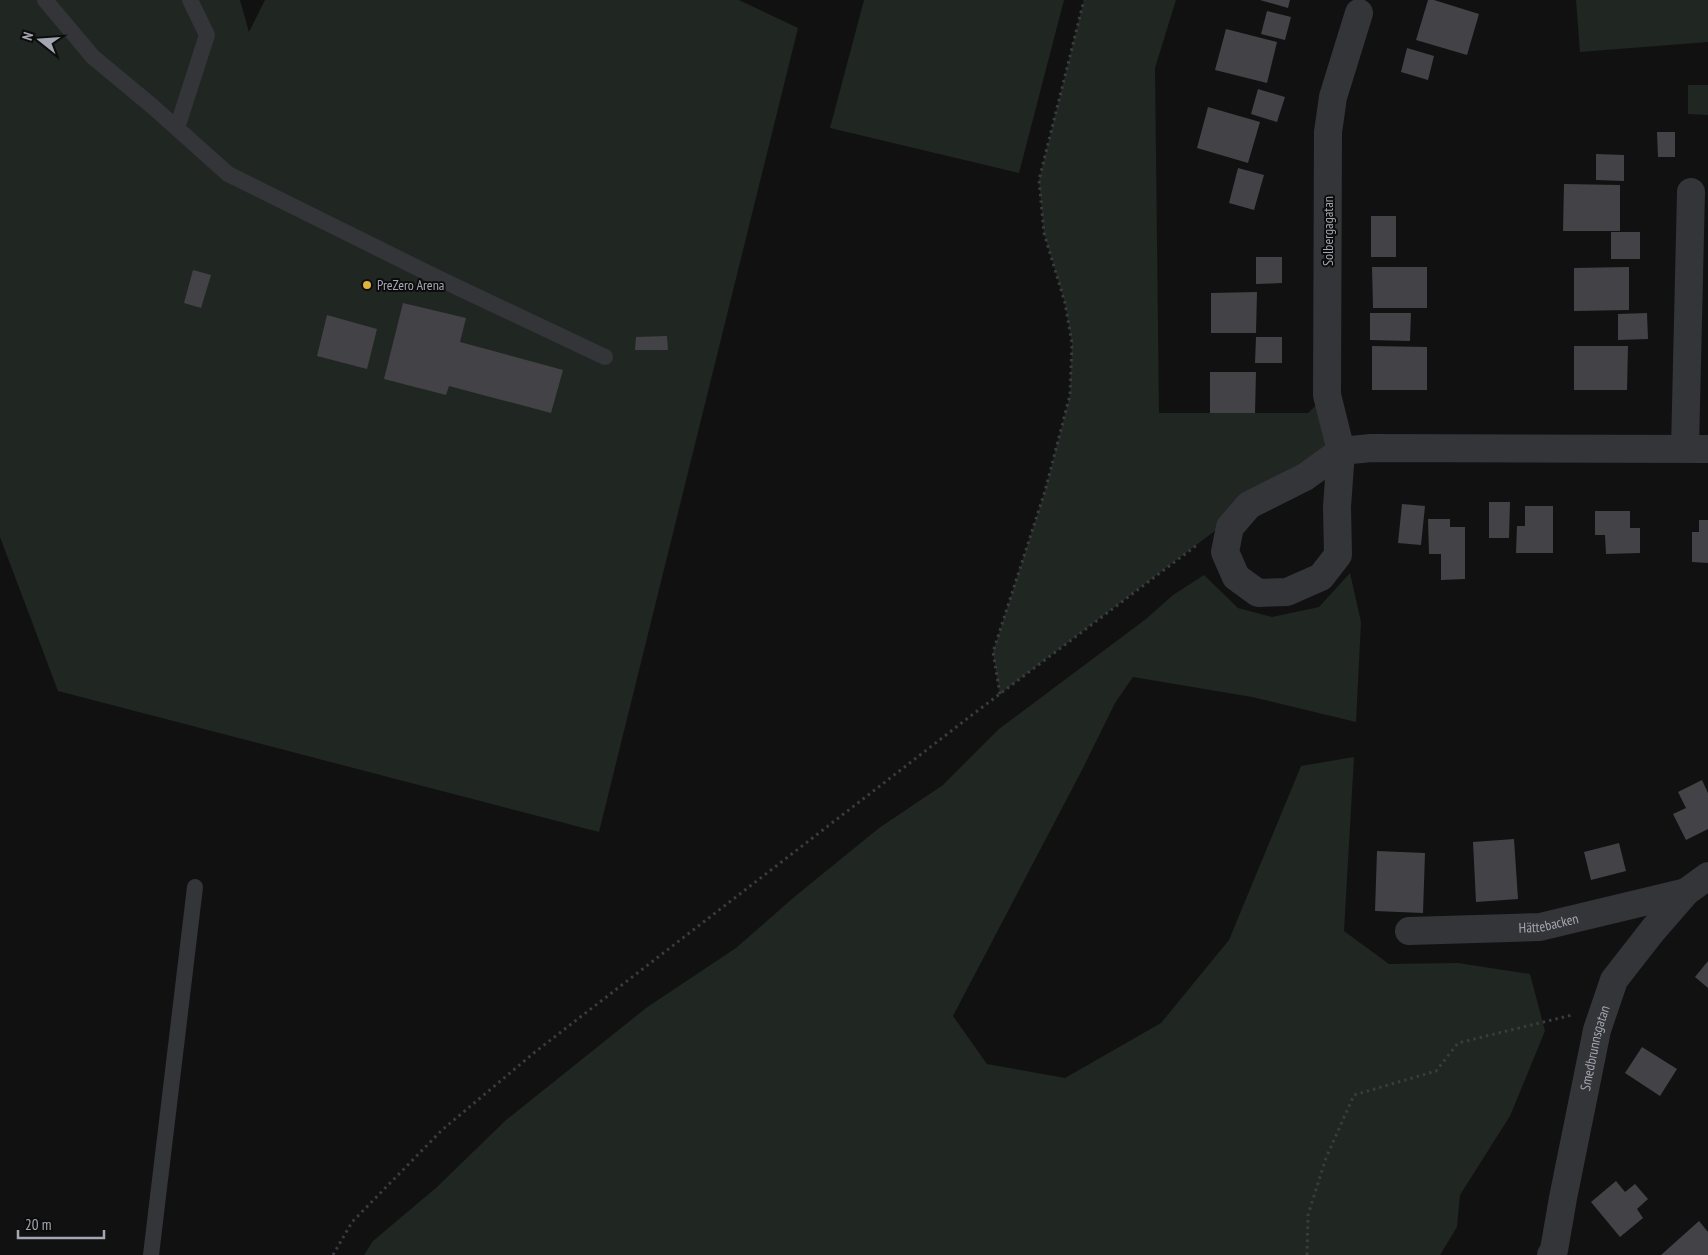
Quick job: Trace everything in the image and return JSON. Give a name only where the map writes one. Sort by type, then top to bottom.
[{"type":"street","name":"Solbergagatan","points":[[1341,450],[1306,477],[1249,505],[1230,527],[1225,552],[1236,577],[1258,594],[1287,592],[1321,577],[1338,555],[1337,507],[1341,450],[1327,395],[1328,132],[1333,98],[1359,13]]},
{"type":"street","points":[[1341,450],[1371,448],[1696,449],[1692,192]]},
{"type":"street","name":"Smedbrunnsgatan","points":[[1551,1255],[1554,1250],[1597,1030],[1614,980],[1686,892],[1708,876]]},
{"type":"street","name":"Hättebacken","points":[[1408,931],[1540,926],[1686,892]]},
{"type":"lane","points":[[45,0],[93,57],[152,106],[228,174],[442,280],[605,357]]},
{"type":"lane","points":[[177,128],[207,35],[190,0]]},
{"type":"lane","points":[[152,1255],[195,887]]},
{"type":"path","points":[[1000,694],[993,652],[1045,491],[1070,395],[1072,343],[1065,303],[1044,234],[1039,180],[1084,0]]},
{"type":"path","points":[[333,1255],[352,1222],[442,1130],[535,1052],[1202,541]]},
{"type":"path","points":[[1307,1255],[1308,1216],[1326,1158],[1354,1095],[1436,1071],[1458,1043],[1604,1007]]},
{"type":"shaded area","name":"PreZero Arena","points":[[0,0],[240,0],[249,32],[265,0],[739,0],[798,28],[599,832],[58,691],[0,537]]},
{"type":"shaded area","points":[[864,0],[1064,0],[1019,173],[830,128]]},
{"type":"shaded area","points":[[1084,0],[1176,0],[1155,68],[1159,413],[1308,413],[1327,395],[1341,451],[1249,505],[1000,694],[993,652],[1045,491],[1070,395],[1072,343],[1065,303],[1044,233],[1039,180]]},
{"type":"shaded area","points":[[1576,0],[1708,0],[1708,42],[1580,52]]},
{"type":"shaded area","points":[[1688,85],[1708,85],[1708,115],[1688,114]]},
{"type":"shaded area","points":[[1350,573],[1361,622],[1356,722],[1252,697],[1133,677],[1115,703],[953,1016],[987,1064],[1065,1078],[1161,1023],[1229,940],[1301,766],[1354,757],[1344,931],[1389,964],[1458,963],[1530,974],[1545,1031],[1510,1116],[1460,1195],[1457,1227],[1440,1255],[364,1255],[373,1241],[437,1187],[506,1120],[646,1008],[736,948],[793,898],[879,828],[943,785],[999,729],[1146,619],[1173,595],[1204,575],[1238,608],[1272,617],[1319,607]]},
{"type":"building","points":[[1260,0],[1290,0],[1288,8]]},
{"type":"building","points":[[1428,0],[1434,0],[1479,14],[1467,55],[1416,40]]},
{"type":"building","points":[[1267,11],[1291,17],[1285,40],[1261,34]]},
{"type":"building","points":[[1226,29],[1277,42],[1267,83],[1215,70]]},
{"type":"building","points":[[1407,48],[1434,56],[1428,80],[1401,72]]},
{"type":"building","points":[[1258,89],[1285,97],[1277,122],[1251,114]]},
{"type":"building","points":[[1208,107],[1260,122],[1248,163],[1197,148]]},
{"type":"building","points":[[1657,132],[1675,132],[1675,157],[1658,157]]},
{"type":"building","points":[[1596,154],[1624,155],[1624,181],[1596,180]]},
{"type":"building","points":[[1238,168],[1264,175],[1254,210],[1229,203]]},
{"type":"building","points":[[1564,184],[1620,185],[1620,231],[1563,231]]},
{"type":"building","points":[[1371,216],[1396,216],[1396,257],[1371,257]]},
{"type":"building","points":[[1611,232],[1640,232],[1640,259],[1611,259]]},
{"type":"building","points":[[1256,257],[1282,257],[1282,283],[1256,284]]},
{"type":"building","points":[[1372,267],[1427,267],[1427,308],[1373,308]]},
{"type":"building","points":[[1629,267],[1629,310],[1574,311],[1574,268]]},
{"type":"building","points":[[193,270],[211,275],[201,308],[184,303]]},
{"type":"building","points":[[1257,292],[1256,333],[1211,333],[1211,293]]},
{"type":"building","points":[[403,303],[466,318],[460,342],[563,370],[551,413],[449,386],[446,395],[384,379]]},
{"type":"building","points":[[1370,313],[1411,313],[1410,341],[1370,340]]},
{"type":"building","points":[[1647,313],[1648,339],[1618,340],[1618,314]]},
{"type":"building","points":[[327,315],[377,329],[367,369],[317,356]]},
{"type":"building","points":[[667,336],[668,350],[635,350],[636,337]]},
{"type":"building","points":[[1256,337],[1282,337],[1282,363],[1255,363]]},
{"type":"building","points":[[1372,346],[1427,347],[1427,390],[1372,390]]},
{"type":"building","points":[[1574,346],[1628,346],[1627,390],[1574,390]]},
{"type":"building","points":[[1210,372],[1256,372],[1255,413],[1210,413]]},
{"type":"building","points":[[1489,502],[1510,502],[1509,538],[1489,538]]},
{"type":"building","points":[[1402,504],[1425,506],[1421,545],[1398,543]]},
{"type":"building","points":[[1525,506],[1553,506],[1553,553],[1516,553],[1517,526],[1525,526]]},
{"type":"building","points":[[1595,511],[1630,511],[1630,528],[1640,528],[1640,553],[1606,554],[1605,535],[1595,535]]},
{"type":"building","points":[[1428,519],[1450,519],[1450,527],[1465,527],[1465,579],[1441,580],[1441,554],[1429,554]]},
{"type":"building","points":[[1699,520],[1708,520],[1708,563],[1692,562],[1692,532],[1699,532]]},
{"type":"building","points":[[1702,780],[1708,793],[1708,829],[1686,840],[1673,814],[1686,808],[1678,792]]},
{"type":"building","points":[[1514,839],[1518,899],[1476,902],[1473,842]]},
{"type":"building","points":[[1619,843],[1626,871],[1591,880],[1584,852]]},
{"type":"building","points":[[1377,851],[1425,853],[1423,913],[1375,911]]},
{"type":"building","points":[[1708,961],[1708,988],[1695,977]]},
{"type":"building","points":[[1642,1047],[1677,1069],[1660,1096],[1625,1073]]},
{"type":"building","points":[[1616,1181],[1625,1192],[1635,1184],[1648,1199],[1637,1209],[1643,1218],[1620,1237],[1591,1202]]},
{"type":"building","points":[[1699,1221],[1708,1232],[1708,1255],[1661,1255]]},
{"type":"place","name":"PreZero Arena","points":[[367,285]]}]
